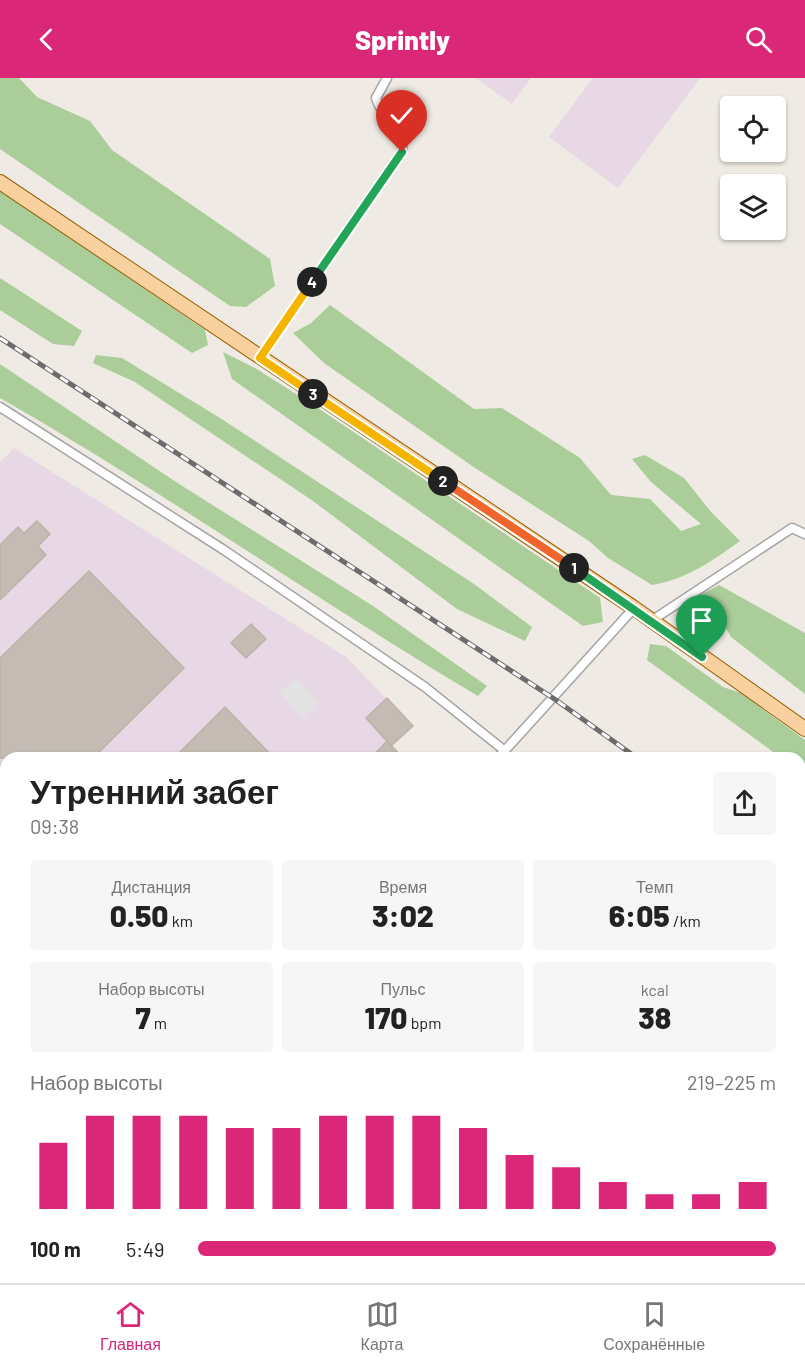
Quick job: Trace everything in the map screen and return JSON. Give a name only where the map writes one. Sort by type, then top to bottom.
[{"type":"main road","points":[[0,182],[634,609],[805,729]]},
{"type":"street","points":[[260,358],[402,152],[401,136],[378,107],[376,98],[387,78]]},
{"type":"street","points":[[0,407],[234,557],[425,687],[500,752]]},
{"type":"street","points":[[651,621],[792,528],[805,534]]},
{"type":"street","points":[[504,752],[634,609]]},
{"type":"shaded area","points":[[476,78],[531,78],[512,104]]},
{"type":"shaded area","points":[[593,78],[700,78],[618,188],[549,137]]},
{"type":"shaded area","points":[[14,448],[346,657],[413,726],[392,746],[397,752],[0,752],[0,462]]},
{"type":"shaded area","points":[[296,678],[319,702],[303,718],[280,693]]},
{"type":"green space","points":[[0,78],[19,78],[37,97],[90,121],[112,150],[270,259],[275,286],[246,307],[230,306],[0,149]]},
{"type":"green space","points":[[0,190],[205,330],[208,345],[192,353],[0,224]]},
{"type":"green space","points":[[0,278],[82,331],[74,346],[53,344],[0,310]]},
{"type":"green space","points":[[330,305],[474,409],[502,408],[580,458],[611,495],[650,499],[681,531],[701,524],[651,482],[632,459],[645,455],[684,478],[711,512],[740,541],[688,574],[652,585],[608,558],[589,541],[472,466],[324,363],[293,333],[311,323]]},
{"type":"green space","points":[[223,352],[255,368],[315,406],[600,598],[603,622],[583,626],[232,379]]},
{"type":"green space","points":[[96,355],[122,358],[220,418],[474,584],[532,627],[525,641],[457,609],[313,501],[135,382],[93,363]]},
{"type":"green space","points":[[0,364],[176,482],[373,606],[487,686],[478,696],[121,470],[0,398]]},
{"type":"green space","points":[[719,585],[805,633],[805,694],[731,637],[723,623],[696,597]]},
{"type":"green space","points":[[650,644],[666,646],[723,687],[741,693],[805,740],[805,752],[773,752],[647,660]]},
{"type":"building","points":[[37,521],[50,534],[38,546],[46,555],[0,600],[0,545],[18,527],[24,533]]},
{"type":"building","points":[[89,571],[184,668],[99,752],[0,752],[0,658]]},
{"type":"building","points":[[251,624],[266,639],[246,658],[231,643]]},
{"type":"building","points":[[387,698],[413,726],[391,746],[366,718]]},
{"type":"building","points":[[225,707],[268,752],[180,752]]},
{"type":"building","points":[[387,741],[397,752],[377,752]]},
{"type":"railway","points":[[0,338],[553,698],[629,752]]},
{"type":"route","points":[[402,152],[260,358],[702,657]]}]
